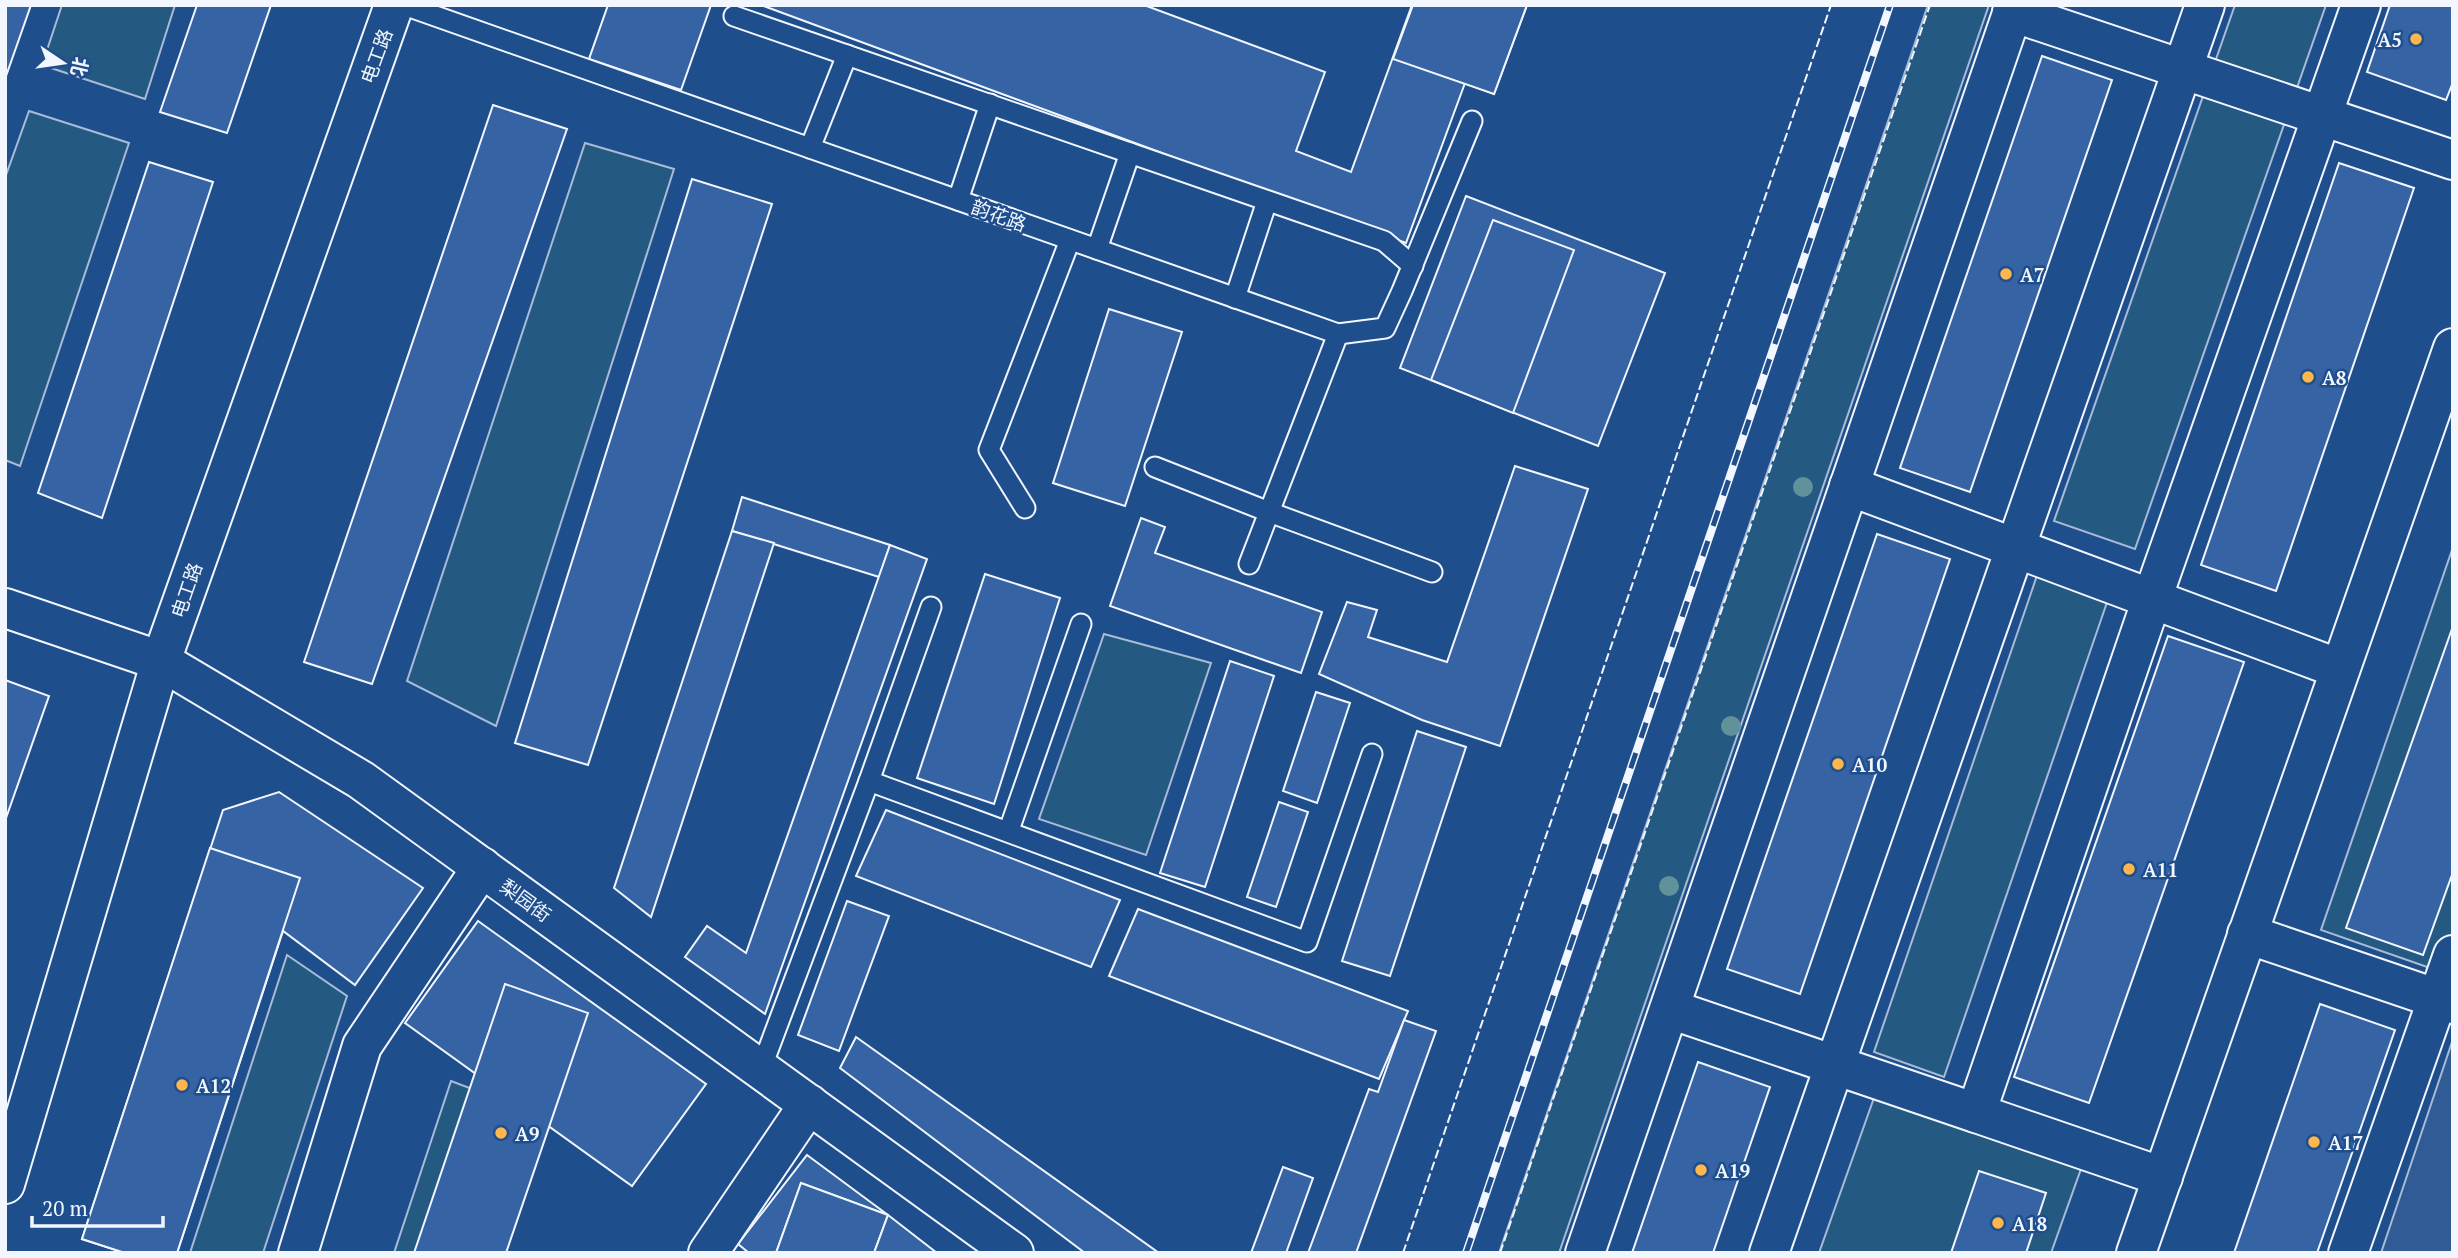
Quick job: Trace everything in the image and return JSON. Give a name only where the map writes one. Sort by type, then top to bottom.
[{"type":"street","name":"电工路","points":[[5,1184],[162,661],[394,5]]},
{"type":"street","points":[[1769,1253],[2205,5]]},
{"type":"street","points":[[1976,1113],[2152,599],[2361,5]]},
{"type":"street","points":[[1585,1253],[2013,9],[2453,160]]},
{"type":"street","points":[[2136,1253],[2340,669],[2442,411],[2453,348]]},
{"type":"street","points":[[1849,486],[2340,669]]},
{"type":"street","name":"梨园街","points":[[5,608],[162,661],[361,780],[1014,1253]]},
{"type":"street","points":[[298,1253],[362,1046],[482,867]]},
{"type":"street","points":[[2247,934],[2445,1001]]},
{"type":"street","points":[[2348,1253],[2445,1001],[2453,955]]},
{"type":"street","points":[[1670,1009],[2163,1177]]},
{"type":"street","points":[[708,1253],[809,1104]]},
{"type":"lane","name":"韵花路","points":[[404,5],[1338,334],[1385,328],[1472,121]]},
{"type":"lane","points":[[734,16],[1384,241],[1413,266]]},
{"type":"lane","points":[[810,148],[847,55]]},
{"type":"lane","points":[[958,200],[990,104]]},
{"type":"lane","points":[[1097,249],[1130,153]]},
{"type":"lane","points":[[1235,298],[1268,201]]},
{"type":"lane","points":[[1025,508],[989,450],[1070,240]]},
{"type":"lane","points":[[1249,564],[1338,334]]},
{"type":"lane","points":[[1155,467],[1432,572]]},
{"type":"lane","points":[[761,1069],[931,607]]},
{"type":"lane","points":[[1009,830],[1081,625]]},
{"type":"lane","points":[[869,780],[1307,942],[1372,754]]},
{"type":"shaded area","points":[[62,5],[175,5],[145,99],[42,65]]},
{"type":"shaded area","points":[[1928,5],[1989,5],[1559,1253],[1499,1253]]},
{"type":"shaded area","points":[[2235,5],[2326,5],[2135,549],[2054,521]]},
{"type":"shaded area","points":[[29,111],[129,143],[20,466],[5,460],[5,178]]},
{"type":"shaded area","points":[[585,143],[674,169],[496,726],[407,681]]},
{"type":"shaded area","points":[[2453,547],[2453,976],[2321,930]]},
{"type":"shaded area","points":[[2044,555],[2115,579],[1944,1077],[1874,1052]]},
{"type":"shaded area","points":[[1104,634],[1211,663],[1146,855],[1039,819]]},
{"type":"shaded area","points":[[287,955],[347,996],[263,1253],[190,1253]]},
{"type":"shaded area","points":[[2453,1039],[2453,1253],[2381,1253]]},
{"type":"shaded area","points":[[451,1081],[475,1090],[421,1253],[394,1253]]},
{"type":"shaded area","points":[[1875,1095],[2082,1166],[2051,1253],[1819,1253]]},
{"type":"building","points":[[5,5],[31,5],[5,79]]},
{"type":"building","points":[[197,5],[271,5],[227,133],[160,112]]},
{"type":"building","points":[[608,5],[711,5],[681,90],[589,59]]},
{"type":"building","points":[[761,5],[1144,5],[1325,72],[1296,151],[1351,172],[1412,5],[1527,5],[1494,94],[1465,83],[1406,243]]},
{"type":"building","points":[[1413,5],[1527,5],[1494,94],[1393,59]]},
{"type":"building","name":"A5","points":[[2390,5],[2453,5],[2453,82],[2446,100],[2367,72]]},
{"type":"building","name":"A7","points":[[2042,56],[2112,80],[1970,492],[1900,468]]},
{"type":"building","points":[[493,105],[567,129],[372,684],[304,662]]},
{"type":"building","points":[[149,162],[213,182],[102,518],[38,493]]},
{"type":"building","name":"A8","points":[[2339,163],[2414,188],[2276,591],[2201,565]]},
{"type":"building","points":[[692,179],[772,204],[588,765],[515,743]]},
{"type":"building","points":[[1466,196],[1665,273],[1598,446],[1400,368]]},
{"type":"building","points":[[1493,220],[1574,250],[1513,413],[1431,380]]},
{"type":"building","points":[[1109,309],[1182,332],[1125,506],[1053,483]]},
{"type":"building","points":[[1515,466],[1588,489],[1500,746],[1422,720],[1319,674],[1347,602],[1377,610],[1368,637],[1447,662]]},
{"type":"building","points":[[742,497],[890,545],[879,577],[732,531]]},
{"type":"building","points":[[1141,518],[1165,527],[1155,553],[1322,612],[1301,673],[1110,606]]},
{"type":"building","points":[[732,531],[774,543],[651,917],[614,888]]},
{"type":"building","name":"A10","points":[[1877,534],[1950,559],[1800,994],[1727,969]]},
{"type":"building","points":[[890,545],[927,559],[765,1014],[685,957],[707,926],[746,953]]},
{"type":"building","points":[[985,574],[1060,598],[994,804],[917,778]]},
{"type":"building","points":[[2453,626],[2453,872],[2423,955],[2346,928]]},
{"type":"building","name":"A11","points":[[2168,636],[2244,662],[2089,1103],[2014,1077]]},
{"type":"building","points":[[1230,661],[1274,676],[1205,887],[1160,873]]},
{"type":"building","points":[[5,680],[49,696],[5,821]]},
{"type":"building","points":[[1316,692],[1350,703],[1317,803],[1283,791]]},
{"type":"building","points":[[1417,731],[1466,747],[1390,976],[1342,961]]},
{"type":"building","name":"A12","points":[[279,792],[423,888],[355,985],[283,931],[177,1253],[125,1253],[82,1239],[223,810]]},
{"type":"building","points":[[1279,802],[1308,812],[1276,907],[1247,897]]},
{"type":"building","points":[[886,810],[1120,900],[1091,967],[856,876]]},
{"type":"building","name":"A12","points":[[210,848],[300,878],[177,1253],[125,1253],[82,1239]]},
{"type":"building","points":[[847,901],[889,916],[839,1051],[798,1035]]},
{"type":"building","points":[[1138,909],[1408,1011],[1379,1079],[1109,976]]},
{"type":"building","points":[[478,921],[706,1084],[632,1186],[405,1023]]},
{"type":"building","name":"A9","points":[[505,984],[588,1013],[506,1253],[414,1253]]},
{"type":"building","name":"A17","points":[[2320,1004],[2395,1030],[2317,1253],[2234,1253]]},
{"type":"building","points":[[1404,1020],[1436,1031],[1356,1253],[1308,1253],[1369,1089],[1378,1092]]},
{"type":"building","points":[[856,1037],[1159,1253],[1085,1253],[840,1068]]},
{"type":"building","name":"A19","points":[[1698,1062],[1770,1087],[1713,1253],[1632,1253]]},
{"type":"building","points":[[807,1155],[888,1215],[801,1183],[776,1253],[749,1253],[738,1244]]},
{"type":"building","points":[[1283,1167],[1313,1178],[1286,1253],[1251,1253]]},
{"type":"building","name":"A18","points":[[1979,1171],[2046,1193],[2026,1253],[1951,1253]]},
{"type":"building","points":[[801,1183],[888,1215],[874,1253],[776,1253]]},
{"type":"building","points":[[888,1215],[937,1253],[874,1253]]},
{"type":"railway","points":[[1466,1253],[1890,5]]},
{"type":"fence","points":[[1403,1253],[1831,5]]},
{"type":"fence","points":[[1500,1253],[1930,5]]},
{"type":"place","name":"A5","points":[[2416,39]]},
{"type":"place","name":"A7","points":[[2006,274]]},
{"type":"place","name":"A8","points":[[2308,377]]},
{"type":"place","name":"A10","points":[[1838,764]]},
{"type":"place","name":"A11","points":[[2129,869]]},
{"type":"place","name":"A12","points":[[182,1085]]},
{"type":"place","name":"A9","points":[[501,1133]]},
{"type":"place","name":"A17","points":[[2314,1142]]},
{"type":"place","name":"A19","points":[[1701,1170]]},
{"type":"place","name":"A18","points":[[1998,1223]]}]
